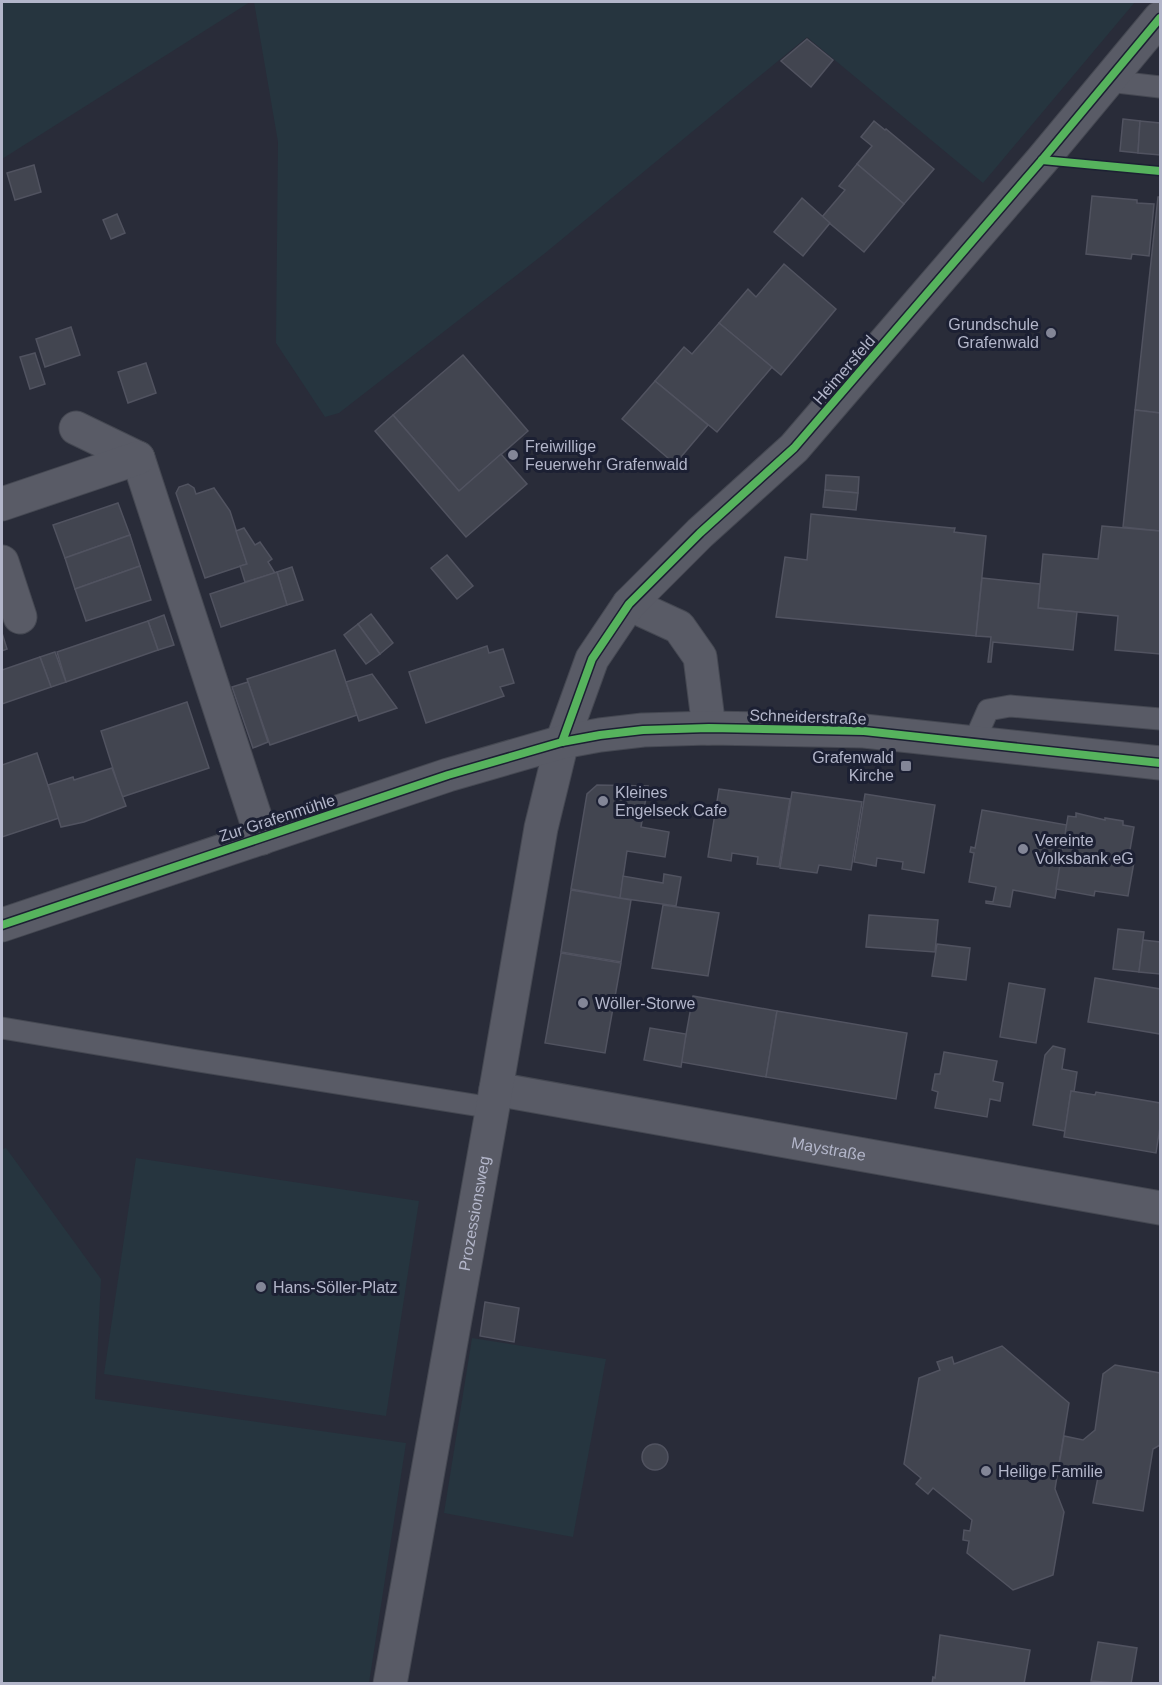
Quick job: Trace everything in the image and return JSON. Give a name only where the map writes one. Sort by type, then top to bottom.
[{"type":"street","name":"Heimersfeld","points":[[562,742],[592,659],[629,604],[700,533],[794,448],[1161,18]]},
{"type":"street","points":[[76,428],[138,458]]},
{"type":"street","points":[[2,504],[138,458]]},
{"type":"street","name":"Zur Grafenmühle","points":[[138,458],[262,838]]},
{"type":"street","points":[[2,562],[20,617]]},
{"type":"street","points":[[629,604],[679,627],[700,657],[709,728]]},
{"type":"street","name":"Schneiderstraße","points":[[562,742],[643,730],[709,728],[864,731],[1161,763]]},
{"type":"street","name":"Zur Grafenmühle","points":[[2,925],[448,775],[562,742]]},
{"type":"street","name":"Prozessionsweg","points":[[390,1683],[541,828],[562,742]]},
{"type":"street","name":"Maystraße","points":[[494,1099],[1161,1208]]},
{"type":"lane","points":[[1108,81],[1161,87]]},
{"type":"lane","points":[[973,744],[988,710],[1010,706],[1161,719]]},
{"type":"lane","points":[[2,1028],[192,1060],[494,1099]]},
{"type":"shaded area","points":[[2,2],[250,2],[2,159]]},
{"type":"shaded area","points":[[254,2],[1135,2],[983,183],[807,37],[544,254],[339,413],[325,417],[276,343],[278,142]]},
{"type":"shaded area","points":[[6,1148],[101,1279],[95,1399],[406,1443],[369,1683],[2,1683],[2,1149]]},
{"type":"shaded area","name":"Hans-Söller-Platz","points":[[136,1158],[419,1201],[386,1416],[104,1374]]},
{"type":"shaded area","points":[[472,1338],[606,1359],[573,1537],[444,1513]]},
{"type":"building","points":[[807,39],[833,60],[811,87],[781,61]]},
{"type":"building","points":[[1123,119],[1140,121],[1138,153],[1120,151]]},
{"type":"building","points":[[874,121],[934,169],[904,204],[857,164],[872,146],[861,137]]},
{"type":"building","points":[[1140,121],[1160,123],[1160,155],[1138,153]]},
{"type":"building","points":[[857,164],[904,204],[864,252],[822,217],[845,190],[839,186]]},
{"type":"building","points":[[34,165],[41,192],[15,200],[7,173]]},
{"type":"building","points":[[1092,196],[1154,204],[1149,256],[1132,254],[1131,259],[1086,254]]},
{"type":"building","points":[[1158,197],[1160,197],[1160,413],[1135,410]]},
{"type":"building","points":[[802,198],[830,223],[803,256],[774,232]]},
{"type":"building","points":[[117,214],[125,233],[111,239],[103,220]]},
{"type":"building","points":[[784,264],[836,309],[781,375],[719,323],[748,289],[756,297]]},
{"type":"building","points":[[719,323],[772,367],[717,432],[655,381],[684,347],[692,354]]},
{"type":"building","points":[[71,327],[80,355],[45,367],[36,339]]},
{"type":"building","points":[[35,353],[45,384],[30,389],[20,357]]},
{"type":"building","points":[[463,355],[528,431],[459,491],[393,415]]},
{"type":"building","points":[[146,363],[156,393],[128,403],[118,372]]},
{"type":"building","points":[[655,381],[708,425],[675,464],[622,419]]},
{"type":"building","points":[[1135,410],[1160,413],[1160,531],[1123,527]]},
{"type":"building","points":[[393,415],[459,491],[501,454],[527,484],[466,537],[375,431]]},
{"type":"building","points":[[826,475],[859,477],[858,493],[825,490]]},
{"type":"building","points":[[188,484],[194,488],[196,494],[214,488],[230,511],[247,564],[205,578],[176,493],[179,487]]},
{"type":"building","points":[[825,490],[858,493],[856,510],[823,507]]},
{"type":"building","points":[[118,503],[130,535],[65,558],[53,525]]},
{"type":"building","points":[[811,514],[955,528],[954,532],[986,536],[976,636],[776,617],[785,557],[807,560]]},
{"type":"building","points":[[1102,526],[1160,531],[1160,654],[1115,650],[1118,616],[1038,608],[1043,554],[1098,559]]},
{"type":"building","points":[[244,528],[255,545],[260,542],[272,559],[268,562],[275,573],[245,582],[240,566],[247,564],[236,531]]},
{"type":"building","points":[[130,535],[140,566],[75,589],[65,558]]},
{"type":"building","points":[[447,555],[473,586],[457,599],[431,568]]},
{"type":"building","points":[[140,566],[151,600],[86,621],[75,589]]},
{"type":"building","points":[[292,567],[303,600],[287,605],[277,572]]},
{"type":"building","points":[[277,572],[287,605],[221,627],[210,594]]},
{"type":"building","points":[[982,578],[1040,584],[1038,608],[1077,612],[1073,650],[993,642],[991,662],[988,662],[991,637],[976,636]]},
{"type":"building","points":[[371,614],[393,643],[380,654],[358,624]]},
{"type":"building","points":[[164,615],[174,645],[158,650],[148,621]]},
{"type":"building","points":[[148,621],[158,650],[66,682],[57,652]]},
{"type":"building","points":[[358,624],[380,654],[366,664],[344,635]]},
{"type":"building","points":[[2,633],[7,649],[2,651]]},
{"type":"building","points":[[487,646],[489,653],[503,649],[514,683],[500,687],[504,696],[426,723],[409,672]]},
{"type":"building","points":[[335,650],[357,715],[270,745],[247,679]]},
{"type":"building","points":[[55,652],[66,682],[51,687],[40,657]]},
{"type":"building","points":[[40,657],[51,687],[2,704],[2,670]]},
{"type":"building","points":[[372,674],[397,708],[359,721],[346,682]]},
{"type":"building","points":[[248,682],[268,742],[253,748],[232,687]]},
{"type":"building","points":[[187,702],[209,768],[122,797],[101,731]]},
{"type":"building","points":[[37,753],[59,818],[2,837],[2,765]]},
{"type":"building","points":[[112,768],[126,806],[84,822],[61,827],[48,785],[73,777],[74,780]]},
{"type":"building","points":[[597,785],[648,786],[641,827],[669,832],[665,857],[627,851],[620,898],[571,889],[587,794]]},
{"type":"building","points":[[719,789],[790,799],[779,867],[757,864],[758,857],[732,853],[731,861],[708,857]]},
{"type":"building","points":[[792,792],[862,802],[851,870],[819,865],[817,873],[780,868]]},
{"type":"building","points":[[865,794],[935,805],[924,873],[902,869],[903,862],[877,858],[876,866],[854,862]]},
{"type":"building","points":[[982,810],[1067,825],[1055,898],[1013,890],[1010,907],[986,903],[986,901],[993,902],[996,887],[969,882],[974,853],[970,852],[971,847],[975,848]]},
{"type":"building","points":[[1076,813],[1105,820],[1105,818],[1123,821],[1123,825],[1134,827],[1128,861],[1134,862],[1128,896],[1095,891],[1094,896],[1056,889],[1068,816],[1076,817]]},
{"type":"building","points":[[664,874],[681,877],[676,906],[620,898],[623,876],[663,883]]},
{"type":"building","points":[[571,890],[631,900],[621,962],[561,952]]},
{"type":"building","points":[[663,905],[719,913],[708,976],[652,968]]},
{"type":"building","points":[[869,915],[938,920],[935,952],[866,947]]},
{"type":"building","points":[[1118,929],[1144,932],[1139,972],[1113,969]]},
{"type":"building","points":[[1143,940],[1160,942],[1160,974],[1139,972]]},
{"type":"building","points":[[937,944],[970,948],[966,980],[932,976]]},
{"type":"building","name":"Wöller-Storwe","points":[[561,953],[621,963],[605,1053],[545,1043]]},
{"type":"building","points":[[1095,978],[1160,989],[1160,1034],[1088,1022]]},
{"type":"building","points":[[1009,983],[1045,989],[1036,1043],[1000,1037]]},
{"type":"building","points":[[693,996],[777,1011],[766,1077],[681,1062]]},
{"type":"building","points":[[777,1011],[907,1033],[896,1099],[766,1077]]},
{"type":"building","points":[[650,1028],[686,1034],[681,1067],[644,1060]]},
{"type":"building","points":[[1053,1046],[1065,1049],[1062,1069],[1077,1072],[1074,1092],[1071,1091],[1065,1131],[1033,1125],[1045,1055]]},
{"type":"building","points":[[944,1052],[997,1061],[993,1081],[1003,1083],[1000,1101],[990,1099],[987,1117],[935,1108],[938,1092],[932,1090],[935,1074],[940,1074]]},
{"type":"building","points":[[1071,1091],[1095,1095],[1096,1092],[1160,1103],[1160,1127],[1156,1153],[1064,1137]]},
{"type":"building","points":[[485,1302],[519,1308],[514,1342],[480,1336]]},
{"type":"building","name":"Heilige Familie","points":[[1002,1346],[1069,1403],[1055,1489],[1064,1512],[1053,1575],[1013,1590],[967,1553],[969,1541],[963,1540],[964,1530],[970,1531],[972,1520],[933,1488],[928,1494],[916,1484],[921,1478],[904,1464],[919,1378],[940,1370],[937,1362],[952,1357],[954,1364]]},
{"type":"building","points":[[1115,1365],[1160,1373],[1160,1445],[1153,1449],[1143,1511],[1093,1503],[1099,1472],[1059,1465],[1064,1436],[1083,1440],[1095,1430],[1103,1374]]},
{"type":"building","points":[[655,1444],[664,1448],[668,1457],[664,1466],[655,1470],[646,1466],[642,1457],[646,1448]]},
{"type":"building","points":[[940,1635],[1030,1650],[1024,1684],[932,1684],[933,1677],[935,1678]]},
{"type":"building","points":[[1098,1642],[1137,1648],[1131,1684],[1091,1681]]},
{"type":"cycle path","points":[[562,742],[592,659],[629,604],[700,533],[794,448],[1042,160],[1160,18]]},
{"type":"cycle path","points":[[1042,160],[1160,171]]},
{"type":"cycle path","points":[[2,925],[448,775],[562,742],[600,735],[643,730],[709,728],[864,731],[1160,763]]},
{"type":"place","name":"Grundschule Grafenwald","points":[[1051,333]]},
{"type":"place","name":"Freiwillige Feuerwehr Grafenwald","points":[[513,455]]},
{"type":"place","name":"Grafenwald Kirche","points":[[906,766]]},
{"type":"place","name":"Kleines Engelseck Cafe","points":[[603,801]]},
{"type":"place","name":"Vereinte Volksbank eG","points":[[1023,849]]},
{"type":"place","name":"Wöller-Storwe","points":[[583,1003]]},
{"type":"place","name":"Hans-Söller-Platz","points":[[261,1287]]},
{"type":"place","name":"Heilige Familie","points":[[986,1471]]}]
